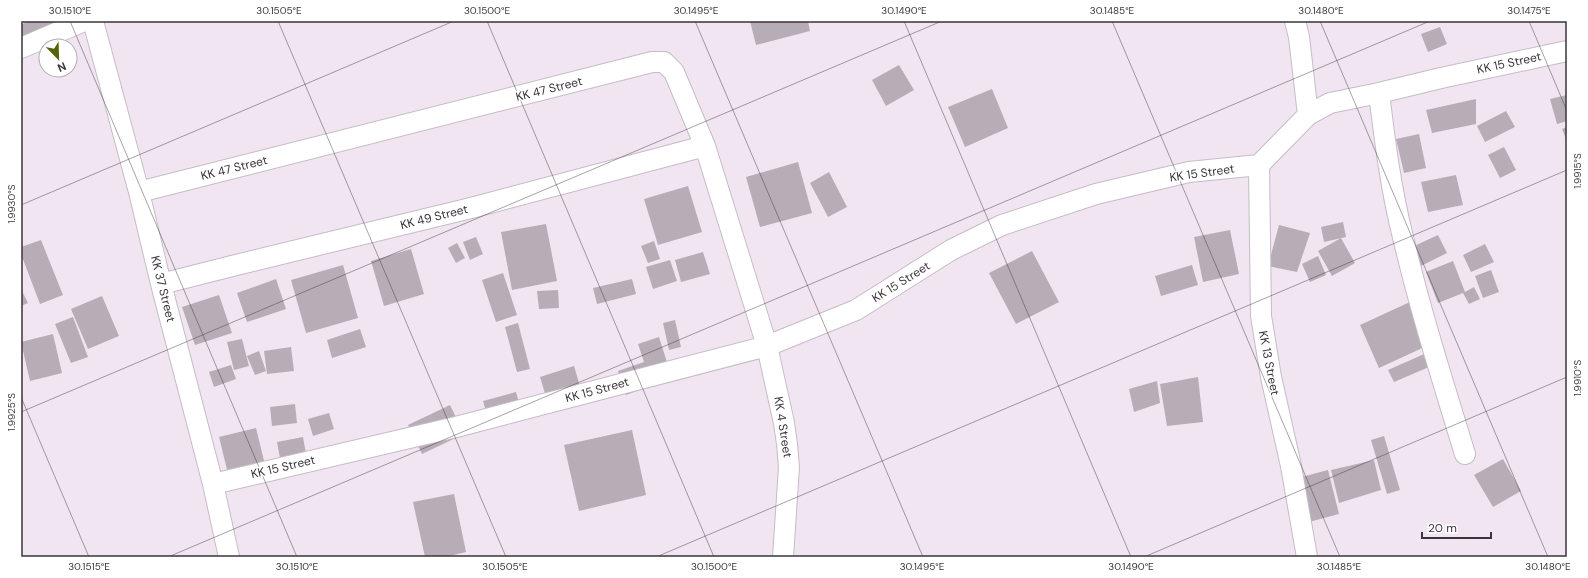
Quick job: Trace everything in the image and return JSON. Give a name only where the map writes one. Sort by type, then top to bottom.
[{"type":"street","points":[[21,48],[84,21]]},
{"type":"street","name":"KK 37 Street","points":[[93,21],[139,192],[230,557]]},
{"type":"street","points":[[1295,21],[1299,37],[1308,115]]},
{"type":"street","name":"KK 15 Street","points":[[213,484],[456,427],[767,346],[856,310],[951,250],[1002,225],[1096,194],[1150,181],[1189,172],[1259,165],[1308,115],[1330,103],[1567,51]]},
{"type":"street","name":"KK 47 Street","points":[[139,192],[652,62],[664,62],[674,72],[706,146],[767,346]]},
{"type":"street","points":[[1379,93],[1389,167],[1402,236],[1421,307],[1465,454]]},
{"type":"street","name":"KK 49 Street","points":[[161,284],[236,264],[464,210],[706,146]]},
{"type":"street","name":"KK 13 Street","points":[[1259,165],[1261,316],[1271,377],[1291,466],[1307,557]]},
{"type":"street","name":"KK 4 Street","points":[[767,346],[784,423],[789,467],[783,557]]},
{"type":"building","points":[[28,21],[70,21],[21,45],[21,25]]},
{"type":"building","points":[[750,21],[808,21],[810,31],[756,45]]},
{"type":"building","points":[[1440,27],[1447,44],[1428,52],[1421,34]]},
{"type":"building","points":[[899,65],[914,90],[886,106],[872,80]]},
{"type":"building","points":[[992,89],[1008,128],[965,147],[948,107]]},
{"type":"building","points":[[1567,95],[1567,121],[1557,124],[1550,99]]},
{"type":"building","points":[[1476,99],[1476,124],[1432,133],[1426,110]]},
{"type":"building","points":[[1506,111],[1515,127],[1485,142],[1477,126]]},
{"type":"building","points":[[1567,127],[1567,141],[1562,129]]},
{"type":"building","points":[[1419,134],[1426,168],[1404,173],[1396,139]]},
{"type":"building","points":[[1504,147],[1516,170],[1500,178],[1488,155]]},
{"type":"building","points":[[798,162],[812,213],[760,227],[746,177]]},
{"type":"building","points":[[829,172],[847,207],[828,217],[810,183]]},
{"type":"building","points":[[1456,175],[1463,205],[1428,212],[1421,182]]},
{"type":"building","points":[[688,186],[702,232],[658,245],[644,199]]},
{"type":"building","points":[[1343,222],[1346,237],[1324,242],[1321,227]]},
{"type":"building","points":[[546,224],[557,281],[512,290],[501,232]]},
{"type":"building","points":[[1279,225],[1310,233],[1297,272],[1268,266]]},
{"type":"building","points":[[1230,230],[1239,274],[1203,282],[1194,237]]},
{"type":"building","points":[[1438,235],[1447,253],[1419,267],[1410,248]]},
{"type":"building","points":[[476,237],[483,254],[470,260],[463,242]]},
{"type":"building","points":[[1341,238],[1355,263],[1332,276],[1318,251]]},
{"type":"building","points":[[41,240],[63,295],[40,304],[21,254],[21,247]]},
{"type":"building","points":[[654,241],[660,259],[648,263],[641,246]]},
{"type":"building","points":[[457,243],[465,258],[456,263],[448,248]]},
{"type":"building","points":[[1485,244],[1494,262],[1471,272],[1463,255]]},
{"type":"building","points":[[411,249],[424,294],[384,306],[371,261]]},
{"type":"building","points":[[1032,251],[1059,302],[1016,324],[989,273]]},
{"type":"building","points":[[703,252],[710,274],[681,282],[675,260]]},
{"type":"building","points":[[1318,256],[1326,275],[1310,282],[1302,264]]},
{"type":"building","points":[[670,260],[677,281],[653,289],[646,267]]},
{"type":"building","points":[[1453,261],[1465,292],[1474,287],[1480,299],[1469,304],[1463,293],[1438,303],[1426,272]]},
{"type":"building","points":[[343,265],[358,318],[306,333],[291,280]]},
{"type":"building","points":[[1192,265],[1198,285],[1161,296],[1155,276]]},
{"type":"building","points":[[1491,270],[1499,292],[1483,298],[1475,276]]},
{"type":"building","points":[[503,273],[517,315],[496,322],[482,280]]},
{"type":"building","points":[[276,279],[286,309],[247,322],[237,293]]},
{"type":"building","points":[[632,279],[636,294],[597,304],[593,288]]},
{"type":"building","points":[[21,289],[28,303],[21,306]]},
{"type":"building","points":[[558,290],[559,308],[539,309],[537,291]]},
{"type":"building","points":[[219,295],[232,333],[195,345],[182,307]]},
{"type":"building","points":[[102,296],[119,336],[88,349],[71,309]]},
{"type":"building","points":[[1412,301],[1431,344],[1379,368],[1360,325]]},
{"type":"building","points":[[73,317],[88,357],[71,363],[55,324]]},
{"type":"building","points":[[675,320],[681,347],[669,350],[663,323]]},
{"type":"building","points":[[518,323],[530,369],[517,372],[505,327]]},
{"type":"building","points":[[360,329],[366,347],[332,358],[327,340]]},
{"type":"building","points":[[53,334],[62,373],[30,381],[21,342]]},
{"type":"building","points":[[659,337],[672,378],[626,395],[618,371],[644,362],[638,344]]},
{"type":"building","points":[[242,339],[249,366],[234,370],[227,342]]},
{"type":"building","points":[[291,347],[294,371],[267,374],[264,351]]},
{"type":"building","points":[[259,351],[266,371],[255,375],[247,356]]},
{"type":"building","points":[[1431,351],[1436,364],[1394,382],[1388,370]]},
{"type":"building","points":[[231,365],[236,379],[214,387],[209,372]]},
{"type":"building","points":[[574,366],[584,400],[550,410],[540,377]]},
{"type":"building","points":[[1198,377],[1203,422],[1167,426],[1160,384]]},
{"type":"building","points":[[1157,381],[1160,403],[1134,412],[1129,389]]},
{"type":"building","points":[[516,392],[522,413],[489,422],[483,401]]},
{"type":"building","points":[[295,404],[297,423],[272,426],[270,407]]},
{"type":"building","points":[[450,405],[464,434],[422,454],[408,425]]},
{"type":"building","points":[[329,413],[334,429],[313,436],[308,419]]},
{"type":"building","points":[[256,428],[269,481],[232,490],[219,437]]},
{"type":"building","points":[[632,430],[646,495],[579,511],[564,445]]},
{"type":"building","points":[[1384,436],[1400,490],[1387,494],[1371,440]]},
{"type":"building","points":[[303,437],[308,465],[282,469],[277,442]]},
{"type":"building","points":[[1503,459],[1521,491],[1493,507],[1474,475]]},
{"type":"building","points":[[1374,460],[1381,490],[1339,503],[1331,470]]},
{"type":"building","points":[[1328,470],[1339,514],[1309,522],[1298,478]]},
{"type":"building","points":[[454,494],[466,552],[445,557],[425,557],[413,502]]}]
